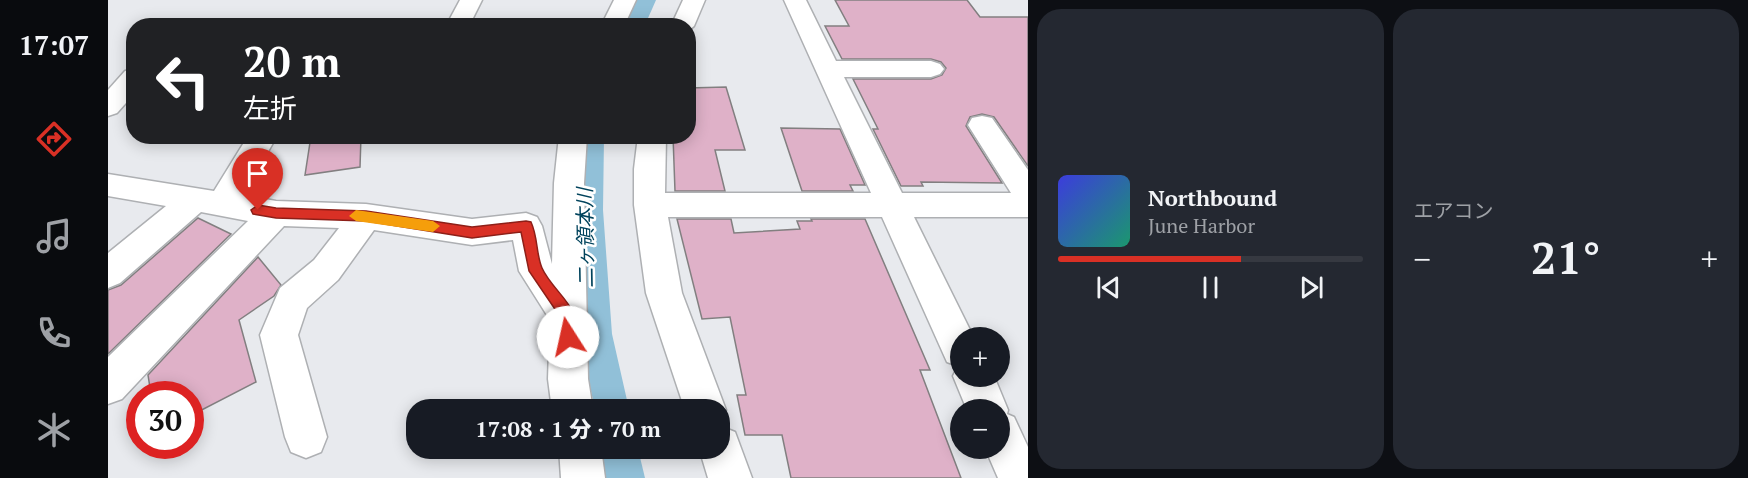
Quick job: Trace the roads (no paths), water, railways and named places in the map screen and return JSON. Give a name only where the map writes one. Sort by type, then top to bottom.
[{"type":"street","points":[[461,18],[471,0]]},
{"type":"street","points":[[616,18],[625,0]]},
{"type":"street","points":[[686,18],[694,0]]},
{"type":"street","points":[[795,0],[950,328]]},
{"type":"street","points":[[829,69],[931,69]]},
{"type":"street","points":[[108,107],[126,86]]},
{"type":"street","points":[[982,125],[1028,194]]},
{"type":"street","points":[[108,273],[208,202],[257,144]]},
{"type":"street","points":[[571,399],[568,379],[568,316],[569,194],[572,144]]},
{"type":"street","points":[[651,144],[649,169],[651,205],[664,292],[702,399]]},
{"type":"street","points":[[108,185],[276,213],[366,216],[472,232],[526,226],[536,271],[568,316]]},
{"type":"street","points":[[651,205],[1028,205]]},
{"type":"street","points":[[108,386],[276,213]]},
{"type":"street","points":[[306,437],[279,335],[293,299],[326,270],[366,216]]},
{"type":"street","points":[[1010,456],[1020,478]]},
{"type":"street","points":[[581,459],[584,478]]},
{"type":"street","points":[[724,459],[730,478]]},
{"type":"water","points":[[635,0],[656,0],[648,18],[625,18]]},
{"type":"water","name":"二ヶ領本川","points":[[583,144],[604,144],[603,210],[612,334],[627,399],[593,399],[581,346]]},
{"type":"water","points":[[603,459],[640,459],[645,478],[604,478]]}]
